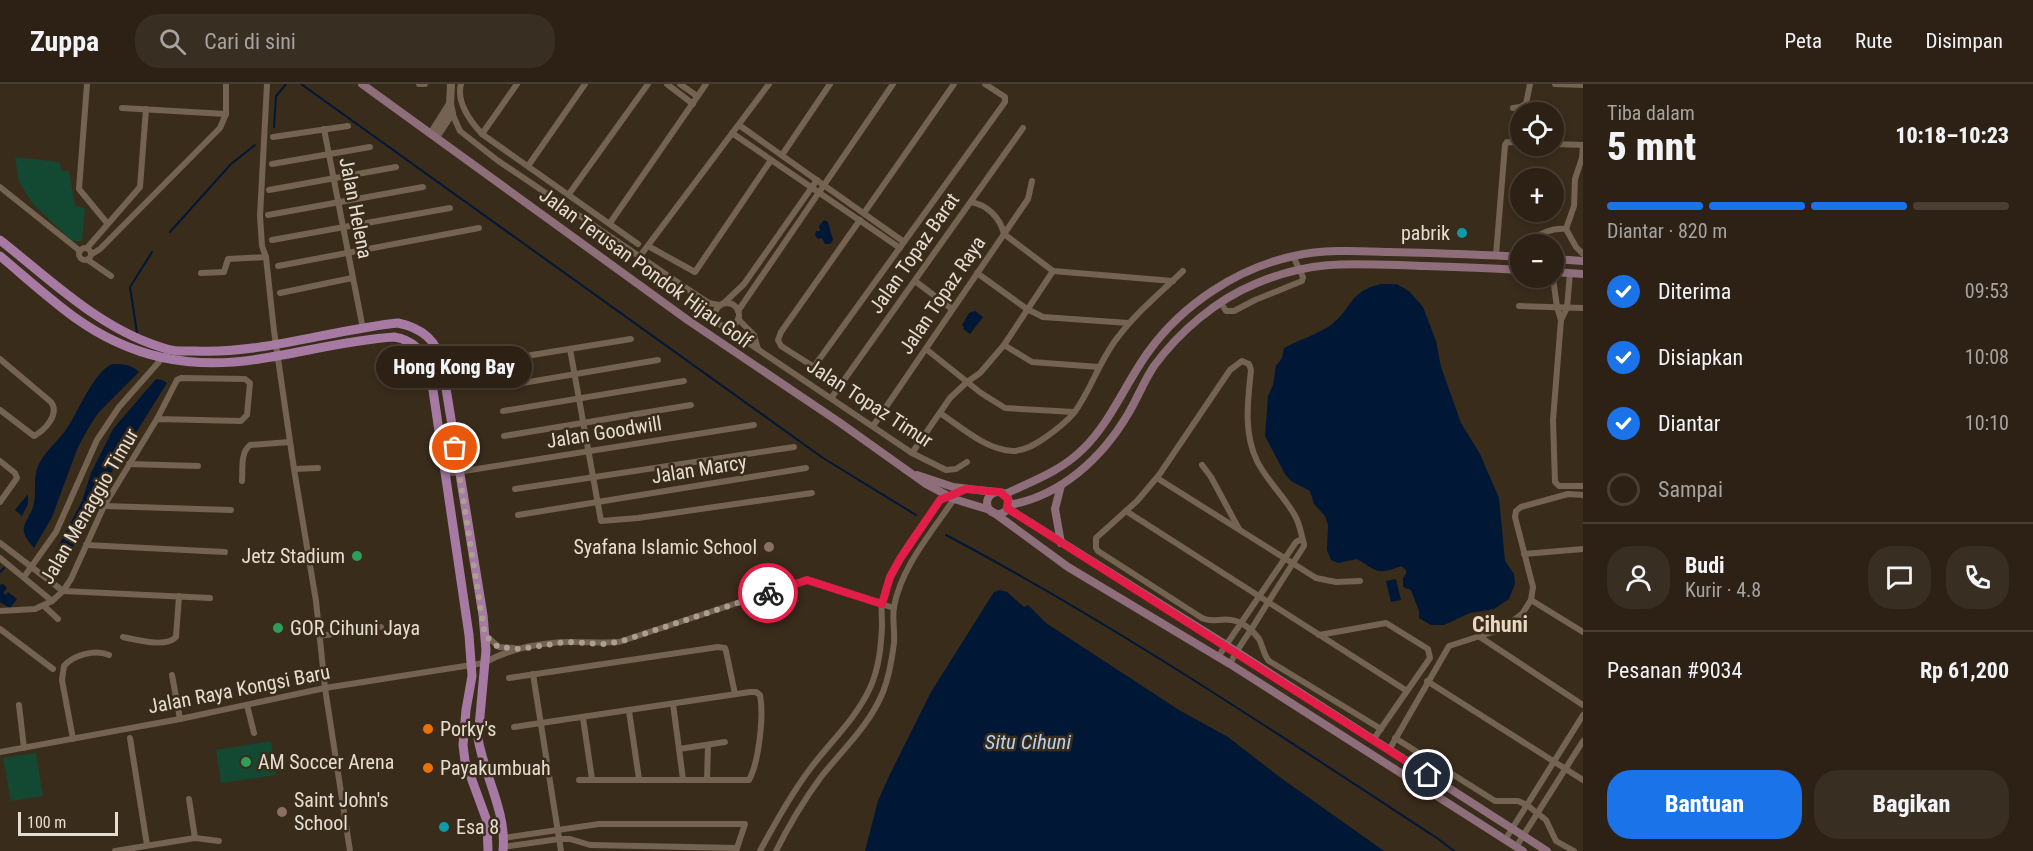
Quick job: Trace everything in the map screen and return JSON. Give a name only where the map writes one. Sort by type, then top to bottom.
[{"type":"main road","name":"Jalan Terusan Pondok Hijau Golf","points":[[362,84],[689,321],[926,484],[951,498],[992,511]]},
{"type":"main road","points":[[0,240],[94,315],[128,334],[169,350],[217,352],[249,349],[398,323],[424,333],[437,346],[444,372],[485,635],[486,650],[478,738],[480,753],[496,798],[503,845]]},
{"type":"main road","points":[[1510,256],[1328,252],[1293,256],[1252,270],[1212,291],[1193,304],[1169,326],[1153,345],[1104,422],[1084,448],[1068,462],[1044,477],[1009,493],[994,492],[987,500],[992,511],[1068,567],[1230,664],[1520,849]]},
{"type":"main road","points":[[1440,253],[1440,267]]},
{"type":"main road","points":[[0,256],[75,317],[110,338],[162,358],[189,363],[226,363],[394,337],[406,340],[418,347],[428,362],[458,555],[472,676],[465,710],[463,745],[465,760],[487,821],[488,851]]},
{"type":"main road","points":[[1564,260],[1583,261]]},
{"type":"main road","points":[[992,511],[1000,513],[1011,505],[1049,492],[1095,458],[1113,438],[1153,368],[1172,344],[1221,303],[1255,284],[1299,269],[1336,263],[1510,270]]},
{"type":"main road","points":[[1564,273],[1583,274]]},
{"type":"main road","name":"Jalan Terusan Pondok Hijau Golf","points":[[914,474],[945,485],[994,492]]},
{"type":"main road","points":[[1061,485],[1055,509],[1061,543]]},
{"type":"main road","points":[[951,498],[966,489]]},
{"type":"main road","points":[[1009,493],[1011,505],[1021,516],[1061,543],[1226,645],[1547,851]]},
{"type":"main road","points":[[1011,526],[1021,516]]},
{"type":"main road","points":[[458,555],[472,553]]},
{"type":"street","points":[[87,84],[79,189],[107,223]]},
{"type":"street","points":[[87,253],[100,249],[220,128],[226,114],[226,84]]},
{"type":"street","points":[[267,84],[260,216],[262,246],[266,257],[274,331],[316,602],[325,688],[350,851]]},
{"type":"street","points":[[419,84],[425,84]]},
{"type":"street","points":[[451,84],[450,104],[460,131],[530,183],[709,303],[719,307],[733,304],[738,311]]},
{"type":"street","points":[[461,84],[461,98],[465,110],[472,123],[482,134],[638,244]]},
{"type":"street","points":[[482,134],[517,84]]},
{"type":"street","points":[[528,166],[585,84]]},
{"type":"street","points":[[569,194],[648,84]]},
{"type":"street","points":[[667,84],[693,104]]},
{"type":"street","points":[[680,84],[697,96]]},
{"type":"street","points":[[610,223],[706,84]]},
{"type":"street","points":[[640,256],[769,84]]},
{"type":"street","points":[[782,155],[830,84]]},
{"type":"street","points":[[817,180],[744,284],[719,307],[714,316],[717,324],[731,327],[738,319],[738,311],[893,84]]},
{"type":"street","points":[[864,213],[954,84]]},
{"type":"street","points":[[813,368],[1006,100],[1005,97],[984,84]]},
{"type":"street","points":[[1526,102],[1530,84]]},
{"type":"street","points":[[1555,84],[1583,85]]},
{"type":"street","points":[[434,135],[450,104]]},
{"type":"street","points":[[122,108],[226,114]]},
{"type":"street","points":[[87,253],[107,223],[140,187],[146,109]]},
{"type":"street","points":[[434,135],[452,113]]},
{"type":"street","points":[[739,125],[864,213],[902,245]]},
{"type":"street","points":[[273,137],[348,126]]},
{"type":"street","name":"Jalan Topaz Barat","points":[[832,397],[1023,128]]},
{"type":"street","name":"Jalan Helena","points":[[324,129],[363,329]]},
{"type":"street","points":[[732,133],[860,220],[902,245]]},
{"type":"street","points":[[1496,255],[1505,145],[1510,142]]},
{"type":"street","points":[[1564,144],[1583,145],[1575,179],[1574,206],[1566,229],[1576,247],[1583,254]]},
{"type":"street","points":[[272,164],[370,147]]},
{"type":"street","points":[[648,246],[693,273],[771,160]]},
{"type":"street","points":[[269,190],[396,166]]},
{"type":"street","name":"Jalan Topaz Raya","points":[[873,426],[1028,200],[1032,181]]},
{"type":"street","points":[[0,187],[87,253],[111,276]]},
{"type":"street","points":[[268,215],[423,187]]},
{"type":"street","points":[[970,202],[979,203],[992,213],[1002,225],[1004,234],[1053,271],[1173,281]]},
{"type":"street","points":[[272,240],[450,208]]},
{"type":"street","points":[[833,379],[781,346],[779,338],[860,220]]},
{"type":"street","points":[[278,266],[479,228]]},
{"type":"street","points":[[1543,234],[1553,229],[1566,229]]},
{"type":"street","points":[[1221,303],[1226,311],[1234,311],[1302,281],[1303,277],[1293,256]]},
{"type":"street","points":[[201,273],[224,272],[228,259],[266,257]]},
{"type":"street","points":[[912,453],[950,398],[980,373],[1004,345],[1053,271]]},
{"type":"street","points":[[940,413],[989,445],[1013,451],[1036,444],[1058,428],[1074,412],[1116,339],[1129,323],[1183,271]]},
{"type":"street","points":[[977,273],[1027,309],[1052,318],[1129,323]]},
{"type":"street","points":[[1570,273],[1567,308],[1562,320],[1553,420],[1555,482],[1559,486],[1583,486]]},
{"type":"street","points":[[280,293],[352,278]]},
{"type":"street","points":[[915,281],[952,309]]},
{"type":"street","points":[[1554,288],[1557,308],[1562,320]]},
{"type":"street","points":[[1519,306],[1583,308]]},
{"type":"street","name":"Jalan Topaz Timur","points":[[738,319],[754,335],[758,349]]},
{"type":"street","name":"Jalan Topaz Timur","points":[[731,327],[758,349],[912,453],[946,470],[956,469],[966,462]]},
{"type":"street","points":[[495,361],[631,339]]},
{"type":"street","points":[[1004,345],[1032,362],[1099,367]]},
{"type":"street","points":[[570,349],[600,518],[604,522],[812,493]]},
{"type":"street","points":[[926,349],[989,399],[1005,408],[1074,412]]},
{"type":"street","points":[[24,577],[33,568],[57,532],[97,440],[119,407],[169,350]]},
{"type":"street","points":[[0,359],[51,402],[55,407],[55,414],[34,436],[0,410]]},
{"type":"street","points":[[499,387],[658,360]]},
{"type":"street","points":[[1230,664],[1236,652],[1251,630],[1304,546],[1295,514],[1267,479],[1251,444],[1247,410],[1251,370],[1247,362],[1242,361],[1230,370],[1157,478],[1126,512],[1096,538],[1096,548],[1202,618],[1213,621],[1227,619],[1241,623],[1251,630],[1259,639],[1269,661],[1381,729]]},
{"type":"street","name":"Jalan Menaggio Timur","points":[[0,612],[44,606],[63,591],[71,579],[104,506],[179,379],[247,380],[250,385],[247,416],[237,422],[157,419]]},
{"type":"street","points":[[502,411],[684,381]]},
{"type":"street","points":[[504,436],[691,405]]},
{"type":"street","name":"Jalan Goodwill","points":[[445,474],[754,425]]},
{"type":"street","points":[[242,481],[243,454],[247,447],[290,442]]},
{"type":"street","points":[[515,489],[794,447]]},
{"type":"street","points":[[0,461],[15,473],[17,478],[0,502]]},
{"type":"street","points":[[129,464],[198,466]]},
{"type":"street","points":[[1202,465],[1211,477],[1240,531]]},
{"type":"street","points":[[294,469],[318,468]]},
{"type":"street","name":"Jalan Marcy","points":[[518,515],[806,468]]},
{"type":"street","points":[[1157,478],[1316,578],[1325,581],[1360,581]]},
{"type":"street","points":[[1389,750],[1427,681],[1451,645],[1503,629],[1522,614],[1531,600],[1533,587],[1515,517],[1516,511],[1521,507],[1568,494],[1583,495]]},
{"type":"street","points":[[760,851],[795,790],[845,728],[863,701],[879,663],[882,642],[882,604],[890,577],[940,500],[951,498]]},
{"type":"street","points":[[765,842],[776,850],[821,777],[856,737],[875,709],[884,691],[890,666],[894,643],[894,608],[901,583],[951,498]]},
{"type":"street","points":[[104,506],[231,510]]},
{"type":"street","points":[[1126,512],[1407,691]]},
{"type":"street","points":[[1218,657],[1297,540],[1302,539]]},
{"type":"street","points":[[86,545],[225,552]]},
{"type":"street","points":[[1,546],[63,591],[210,598]]},
{"type":"street","points":[[1524,554],[1583,549]]},
{"type":"street","points":[[0,558],[52,601]]},
{"type":"street","points":[[485,635],[498,647],[520,649],[566,642],[603,644],[619,642],[807,580],[894,608]]},
{"type":"street","points":[[123,637],[146,641],[170,642],[174,640],[179,596]]},
{"type":"street","points":[[1531,600],[1583,632]]},
{"type":"street","points":[[44,606],[58,619]]},
{"type":"street","points":[[1319,635],[1386,623],[1428,649],[1430,658],[1373,740]]},
{"type":"street","points":[[319,636],[381,627]]},
{"type":"street","points":[[0,629],[53,669]]},
{"type":"street","points":[[1480,637],[1583,705]]},
{"type":"street","points":[[509,678],[718,647],[726,651],[735,694]]},
{"type":"street","name":"Jalan Raya Kongsi Baru","points":[[0,752],[180,719],[325,688],[484,663],[496,656],[520,649]]},
{"type":"street","points":[[470,653],[486,650]]},
{"type":"street","points":[[74,739],[62,680],[64,666],[70,661],[93,652],[109,654]]},
{"type":"street","points":[[172,675],[180,719]]},
{"type":"street","points":[[533,675],[561,851]]},
{"type":"street","points":[[1427,681],[1583,780]]},
{"type":"street","points":[[514,728],[735,694],[759,693],[761,700],[757,749],[749,780],[579,780]]},
{"type":"street","points":[[863,701],[875,709]]},
{"type":"street","points":[[673,704],[682,779]]},
{"type":"street","points":[[19,705],[24,748]]},
{"type":"street","points":[[247,705],[254,733]]},
{"type":"street","points":[[629,711],[639,779]]},
{"type":"street","points":[[1505,840],[1583,714]]},
{"type":"street","points":[[583,718],[592,779]]},
{"type":"street","points":[[130,738],[147,845]]},
{"type":"street","points":[[1395,738],[1496,801],[1518,801],[1527,805],[1546,820],[1556,840],[1574,851]]},
{"type":"street","points":[[1520,849],[1523,836],[1583,741]]},
{"type":"street","points":[[679,749],[725,742]]},
{"type":"street","points":[[707,780],[708,745]]},
{"type":"street","points":[[795,790],[807,798]]},
{"type":"street","points":[[189,799],[195,838]]},
{"type":"street","points":[[599,824],[745,824],[736,850],[590,845],[570,839],[503,845],[539,832],[599,824]]},
{"type":"street","points":[[115,851],[195,838],[219,841]]},
{"type":"green space","points":[[15,157],[59,162],[62,171],[69,171],[75,206],[85,208],[82,241],[72,241],[33,204],[19,182]]},
{"type":"green space","name":"AM Soccer Arena","points":[[271,741],[276,775],[221,783],[216,750]]},
{"type":"green space","points":[[36,753],[43,796],[11,801],[3,758]]},
{"type":"water","points":[[824,220],[828,222],[833,240],[830,244],[825,244],[822,238],[818,239],[815,235],[816,231],[820,231],[819,226]]},
{"type":"water","points":[[1381,284],[1397,284],[1410,292],[1423,307],[1461,423],[1480,454],[1499,498],[1505,561],[1514,574],[1515,584],[1509,599],[1494,609],[1470,613],[1444,625],[1431,625],[1419,618],[1419,611],[1411,590],[1403,587],[1406,570],[1401,566],[1387,571],[1378,571],[1357,559],[1338,563],[1331,560],[1327,550],[1328,525],[1325,516],[1314,504],[1310,491],[1291,481],[1285,474],[1265,436],[1268,396],[1273,385],[1276,366],[1282,358],[1284,348],[1331,325],[1363,291]]},
{"type":"water","points":[[975,311],[983,317],[970,334],[963,329],[962,325],[969,313]]},
{"type":"water","points":[[112,364],[130,366],[139,372],[98,413],[88,429],[78,447],[52,517],[34,548],[24,529],[33,507],[39,463],[67,428],[93,383]]},
{"type":"water","points":[[156,379],[167,383],[99,492],[64,566],[57,569],[49,564],[82,501],[91,473],[113,429]]},
{"type":"water","points":[[28,494],[28,504],[22,516],[15,510]]},
{"type":"water","points":[[1396,579],[1401,600],[1391,602],[1386,581]]},
{"type":"water","points":[[3,584],[7,588],[3,593],[6,595],[8,592],[17,599],[10,608],[0,602],[0,585]]},
{"type":"water","name":"Situ Cihuni","points":[[1000,590],[1007,592],[1024,607],[1028,605],[1046,623],[1179,710],[1228,737],[1281,778],[1384,851],[865,851],[878,801],[931,692],[994,592]]},
{"type":"waterway","points":[[274,127],[276,96],[286,84]]},
{"type":"waterway","points":[[301,84],[823,458],[916,515]]},
{"type":"waterway","points":[[170,232],[231,164],[255,145]]},
{"type":"waterway","points":[[137,333],[130,287],[152,252]]},
{"type":"waterway","points":[[946,535],[1134,643],[1316,759],[1454,851]]},
{"type":"waterway","points":[[0,572],[4,568]]},
{"type":"way so far","points":[[455,448],[485,635],[498,647],[520,649],[566,642],[603,644],[619,642],[768,593]]},
{"type":"place","name":"pabrik","points":[[1462,233]]},
{"type":"place","name":"Hong Kong Bay","points":[[455,448]]},
{"type":"place","name":"Syafana Islamic School","points":[[769,547]]},
{"type":"place","name":"Jetz Stadium","points":[[357,556]]},
{"type":"place","name":"GOR Cihuni Jaya","points":[[278,628]]},
{"type":"place","name":"Porky's","points":[[428,729]]},
{"type":"place","name":"AM Soccer Arena","points":[[246,762]]},
{"type":"place","name":"Payakumbuah","points":[[428,768]]},
{"type":"place","name":"Saint John's School","points":[[282,812]]},
{"type":"place","name":"Esa 8","points":[[444,827]]},
{"type":"district","name":"Cihuni","points":[[1500,624]]},
{"type":"route","points":[[768,593],[807,580],[882,604],[890,577],[900,559],[940,500],[966,489],[1000,492],[1008,499],[1007,508],[1428,775]]}]
